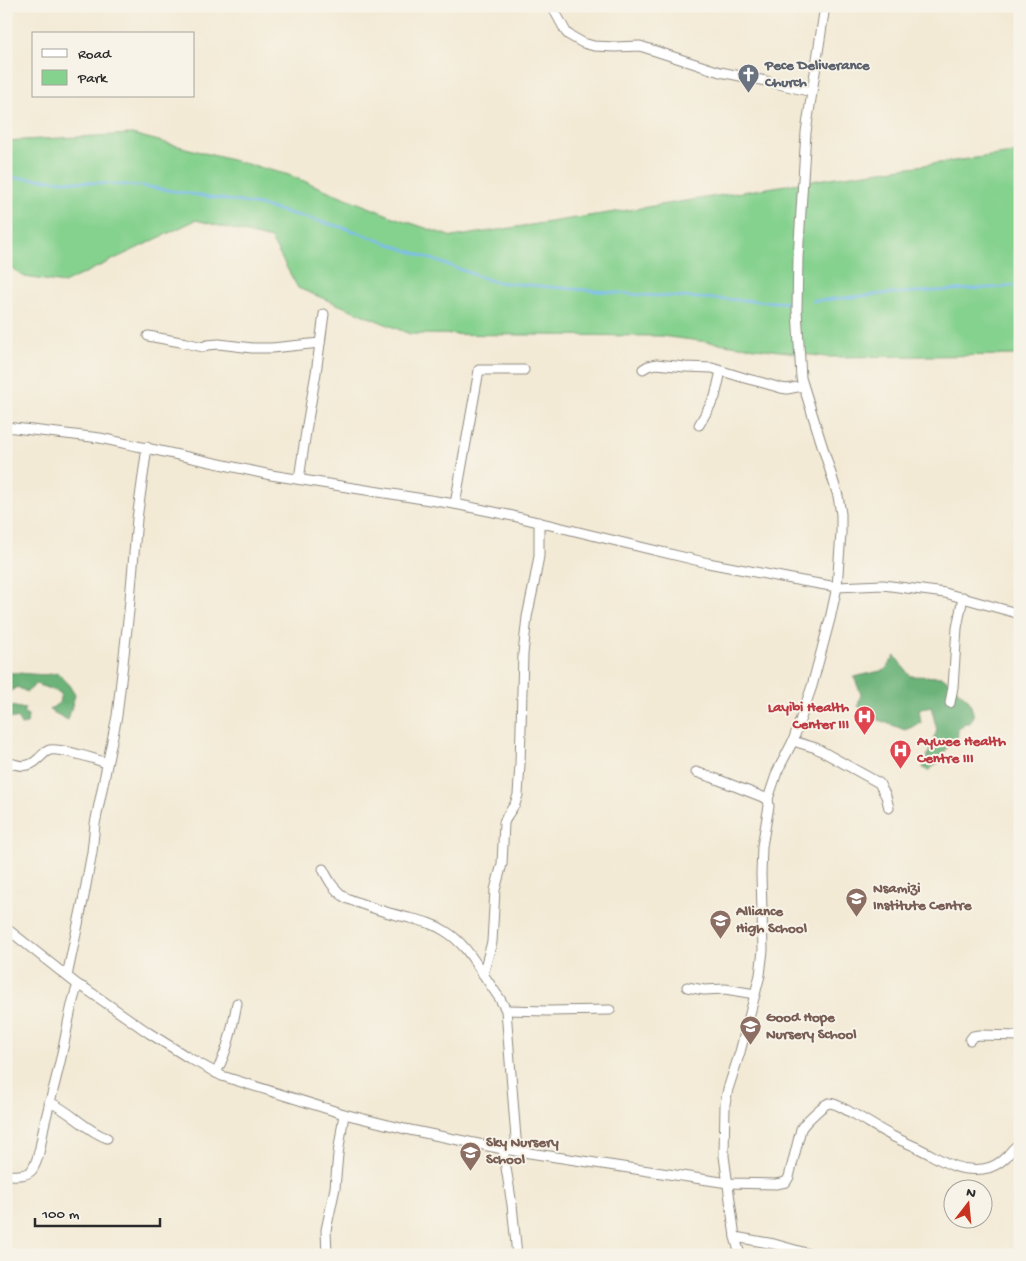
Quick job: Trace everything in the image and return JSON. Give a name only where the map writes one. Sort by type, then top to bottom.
[{"type":"street","points":[[552,6],[566,32],[583,43],[594,46],[640,46],[720,72],[766,80],[812,92]]},
{"type":"street","points":[[740,1255],[735,1237],[724,1156],[725,1104],[760,975],[763,950],[762,846],[769,806],[768,799],[777,772],[793,740],[812,686],[837,587],[841,533],[841,514],[838,496],[801,378],[797,293],[804,148],[825,6]]},
{"type":"street","points":[[299,479],[324,314]]},
{"type":"street","points":[[148,336],[203,347],[219,344],[252,348],[272,348],[320,343]]},
{"type":"street","points":[[643,369],[656,364],[712,368],[781,388],[787,389],[803,386]]},
{"type":"street","points":[[455,504],[479,370],[524,370]]},
{"type":"street","points":[[700,425],[715,397],[721,371]]},
{"type":"street","points":[[6,427],[100,438],[271,475],[455,504],[708,562],[837,587],[883,585],[935,591],[963,597],[1020,614]]},
{"type":"street","points":[[67,976],[117,716],[137,519],[147,447]]},
{"type":"street","points":[[483,974],[492,942],[496,890],[502,864],[504,823],[518,795],[524,654],[527,617],[539,556],[539,522]]},
{"type":"street","points":[[950,703],[953,687],[957,628],[963,597]]},
{"type":"street","points":[[793,740],[816,748],[878,783],[886,796],[888,808]]},
{"type":"street","points":[[6,761],[25,766],[34,764],[44,754],[52,750],[69,752],[107,763]]},
{"type":"street","points":[[696,772],[768,799]]},
{"type":"street","points":[[323,869],[338,893],[346,898],[400,916],[436,925],[456,939],[470,954],[506,1010],[517,1151]]},
{"type":"street","points":[[6,928],[78,985],[149,1034],[216,1073],[344,1114],[405,1129],[503,1149],[728,1183],[776,1184],[788,1181],[803,1125],[820,1109],[831,1103],[870,1122],[892,1136],[913,1145],[944,1163],[956,1167],[983,1169],[994,1166],[1020,1144]]},
{"type":"street","points":[[6,1175],[29,1173],[33,1168],[63,1050],[73,999],[78,985]]},
{"type":"street","points":[[687,987],[756,994]]},
{"type":"street","points":[[216,1073],[232,1031],[236,1003]]},
{"type":"street","points":[[506,1010],[610,1010]]},
{"type":"street","points":[[970,1040],[976,1035],[1020,1036]]},
{"type":"street","points":[[50,1102],[72,1114],[94,1132],[107,1138]]},
{"type":"street","points":[[327,1255],[326,1230],[335,1188],[344,1114]]},
{"type":"street","points":[[503,1149],[512,1205],[517,1255]]},
{"type":"street","points":[[735,1237],[774,1244],[813,1255]]},
{"type":"green space","points":[[132,134],[289,175],[393,217],[452,237],[837,177],[1020,152],[1020,355],[827,357],[661,336],[410,334],[298,288],[271,239],[196,220],[64,283],[25,277],[6,264],[6,141]]},
{"type":"green space","points":[[895,656],[910,676],[943,677],[969,700],[974,716],[970,723],[965,723],[958,730],[957,743],[949,744],[939,762],[928,771],[923,768],[937,730],[931,706],[919,709],[921,723],[905,730],[874,718],[858,706],[861,694],[854,677],[885,670]]},
{"type":"green space","points":[[6,671],[7,673],[58,673],[67,682],[75,695],[68,720],[49,710],[59,703],[61,693],[36,684],[27,692],[17,687],[6,694]]},
{"type":"green space","points":[[6,705],[25,709],[23,712],[28,715],[27,724],[21,725],[18,719],[13,718],[6,720]]},
{"type":"waterway","points":[[6,177],[142,186],[259,205],[348,229],[495,282],[641,295],[795,303]]},
{"type":"waterway","points":[[813,301],[883,294],[1005,287],[1020,284]]},
{"type":"place","name":"Pece Deliverance Church","points":[[749,94]]},
{"type":"place","name":"Layibi Health Center III","points":[[865,736]]},
{"type":"place","name":"Aywee Health Centre III","points":[[901,770]]},
{"type":"place","name":"Nsamizi Institute Centre","points":[[857,917]]},
{"type":"place","name":"Alliance High School","points":[[720,940]]},
{"type":"place","name":"Good Hope Nursery School","points":[[750,1046]]},
{"type":"place","name":"Sky Nursery School","points":[[470,1171]]}]
